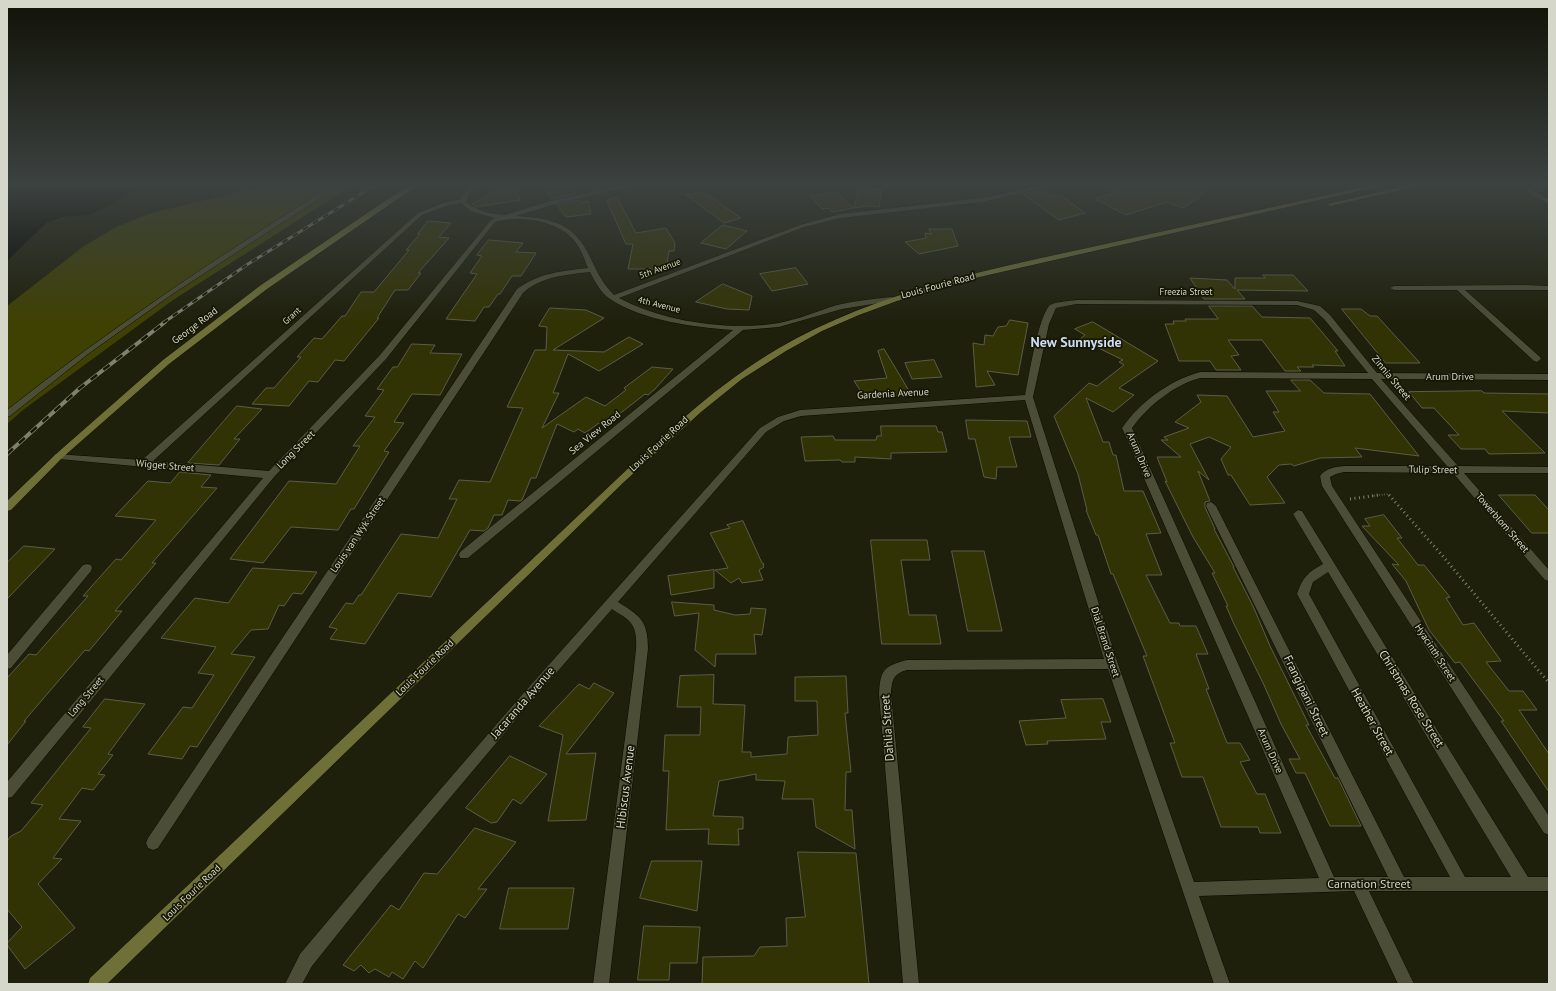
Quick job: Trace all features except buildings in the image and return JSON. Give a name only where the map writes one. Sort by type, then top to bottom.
[{"type":"main road","name":"George Road","points":[[7,507],[59,456],[166,362],[252,296],[345,231]]},
{"type":"main road","name":"Louis Fourie Road","points":[[96,984],[621,480],[696,410],[745,373],[784,349],[820,330],[891,299],[987,272],[1172,231]]},
{"type":"main road","points":[[987,272],[1190,231]]},
{"type":"street","name":"Grant","points":[[144,464],[401,231]]},
{"type":"street","name":"Long Street","points":[[7,792],[271,475],[383,357],[485,231]]},
{"type":"street","name":"4th Avenue","points":[[569,231],[577,239],[601,287],[613,298],[632,308],[692,323],[740,328],[780,324],[842,307],[891,299]]},
{"type":"street","name":"5th Avenue","points":[[613,298],[628,290],[789,231]]},
{"type":"street","name":"Louis van Wyk Street","points":[[153,843],[520,291],[532,282],[543,277],[592,270]]},
{"type":"street","points":[[1394,288],[1524,286],[1549,288]]},
{"type":"street","points":[[1459,288],[1537,359]]},
{"type":"street","name":"Freezia Street","points":[[1029,397],[1050,311],[1053,306],[1063,303],[1289,302],[1308,304]]},
{"type":"street","name":"Zinnia Street","points":[[1308,304],[1317,308],[1327,317],[1375,377],[1456,470]]},
{"type":"street","name":"Sea View Road","points":[[464,555],[740,328]]},
{"type":"street","name":"Arum Drive","points":[[1330,885],[1127,428],[1164,391],[1192,376],[1200,375],[1549,377]]},
{"type":"street","name":"Gardenia Avenue","points":[[763,430],[781,419],[800,413],[1029,397]]},
{"type":"street","name":"Dial Brand Street","points":[[1029,397],[1112,664],[1222,984]]},
{"type":"street","name":"Jacaranda Avenue","points":[[293,984],[306,960],[375,876],[525,700],[763,430]]},
{"type":"street","name":"Wigget Street","points":[[59,456],[271,475]]},
{"type":"street","name":"Tulip Street","points":[[1325,476],[1333,471],[1344,468],[1547,472]]},
{"type":"street","name":"Towerblom Street","points":[[1456,470],[1549,577]]},
{"type":"street","name":"Hyacinth Street","points":[[1325,476],[1327,486],[1549,828]]},
{"type":"street","name":"Frangipani Street","points":[[1211,506],[1400,885]]},
{"type":"street","name":"Christmas Rose Street","points":[[1298,514],[1524,884]]},
{"type":"street","name":"Heather Street","points":[[1329,566],[1312,575],[1305,583],[1303,594],[1462,885]]},
{"type":"street","points":[[7,664],[88,568]]},
{"type":"street","name":"Hibiscus Avenue","points":[[601,984],[642,645],[640,630],[633,617],[612,603]]},
{"type":"street","name":"Dahlia Street","points":[[911,984],[884,694],[886,678],[896,668],[907,665],[1112,664]]},
{"type":"street","points":[[1358,884],[1406,984]]},
{"type":"street","name":"Carnation Street","points":[[1190,889],[1358,884],[1549,884]]},
{"type":"lane","points":[[7,414],[45,383],[179,287],[263,231]]},
{"type":"path","points":[[1336,500],[1388,494],[1441,554],[1549,682]]},
{"type":"shaded area","points":[[7,231],[38,231],[7,261]]},
{"type":"shaded area","points":[[109,231],[281,231],[173,300],[23,410],[7,424],[7,306],[84,246]]},
{"type":"railway","points":[[163,323],[248,264],[301,231]]},
{"type":"railway","points":[[7,454],[80,388],[165,322]]},
{"type":"district","name":"New Sunnyside","points":[[1076,343]]}]
